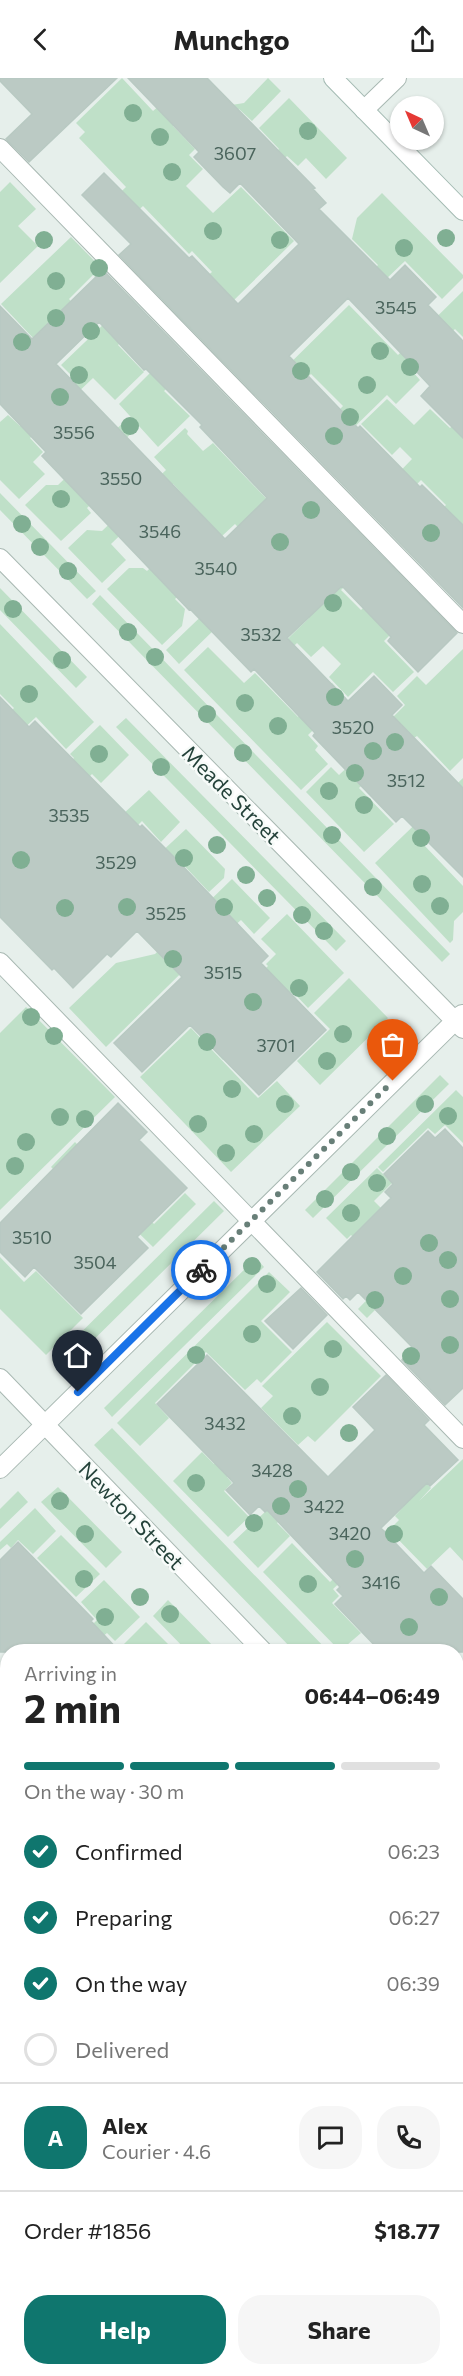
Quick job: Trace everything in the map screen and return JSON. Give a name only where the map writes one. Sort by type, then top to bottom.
[{"type":"street","points":[[333,78],[463,211]]},
{"type":"street","points":[[364,110],[397,78]]},
{"type":"street","points":[[0,148],[463,624]]},
{"type":"street","name":"Meade Street","points":[[0,558],[460,1021]]},
{"type":"street","points":[[0,962],[463,1438]]},
{"type":"street","points":[[0,1469],[251,1221],[460,1021]]},
{"type":"street","name":"Newton Street","points":[[0,1378],[256,1644]]},
{"type":"green space","points":[[122,78],[153,111],[160,105],[176,122],[173,126],[195,149],[189,155],[203,169],[186,186],[213,213],[241,187],[294,241],[231,303],[206,277],[212,272],[192,251],[189,254],[143,206],[119,228],[102,210],[126,187],[79,138],[85,132],[76,123]]},
{"type":"green space","points":[[268,78],[281,91],[252,121],[239,109],[204,144],[213,108],[244,103]]},
{"type":"green space","points":[[289,98],[347,158],[326,179],[306,158],[298,166],[287,156],[251,192],[244,185],[279,149],[259,128]]},
{"type":"green space","points":[[10,182],[36,209],[18,226],[38,246],[0,283],[0,192]]},
{"type":"green space","points":[[382,193],[463,275],[463,278],[442,299],[405,261],[383,282],[372,271],[378,265],[352,239],[357,218]]},
{"type":"green space","points":[[71,237],[114,281],[107,288],[93,275],[69,299],[88,320],[51,357],[1,304]]},
{"type":"green space","points":[[463,291],[463,337],[455,329],[412,371],[420,380],[396,404],[387,395],[331,450],[315,435],[343,406],[311,374],[285,399],[270,383],[349,305],[398,355]]},
{"type":"green space","points":[[131,298],[148,316],[118,345],[144,372],[115,400],[93,378],[30,438],[43,452],[33,462],[45,474],[19,499],[0,480],[0,422],[8,415],[20,426],[72,376],[61,365]]},
{"type":"green space","points":[[171,352],[187,369],[164,391],[190,416],[158,447],[119,404]]},
{"type":"green space","points":[[387,399],[414,425],[430,409],[450,428],[463,416],[463,558],[417,536],[446,505],[421,480],[392,510],[377,495],[412,459],[400,447],[392,455],[361,424]]},
{"type":"green space","points":[[129,417],[138,427],[77,485],[93,502],[87,508],[91,513],[61,541],[25,505],[46,485],[58,485]]},
{"type":"green space","points":[[185,428],[188,431],[187,434],[203,451],[213,443],[280,513],[250,540],[235,524],[222,536],[173,484],[111,544],[126,560],[102,583],[68,548],[87,530],[102,531],[166,470],[154,457]]},
{"type":"green space","points":[[0,493],[96,591],[87,599],[0,510]]},
{"type":"green space","points":[[152,566],[181,593],[175,599],[185,609],[182,626],[162,645],[107,589],[129,568],[143,568],[147,571]]},
{"type":"green space","points":[[364,568],[341,590],[361,610],[366,605],[393,632],[384,641],[414,672],[393,692],[373,672],[348,697],[329,677],[341,664],[323,646],[311,657],[297,643],[262,676],[256,670],[309,618],[292,599]]},
{"type":"green space","points":[[0,588],[87,677],[76,688],[0,610]]},
{"type":"green space","points":[[257,588],[179,664],[166,650],[215,603]]},
{"type":"green space","points":[[100,595],[450,954],[442,962],[92,604]]},
{"type":"green space","points":[[0,624],[94,722],[66,749],[36,717],[16,736],[1,721],[14,708],[0,694]]},
{"type":"green space","points":[[208,647],[244,683],[255,673],[298,717],[332,683],[346,698],[308,735],[318,746],[315,750],[328,764],[301,790],[184,670]]},
{"type":"green space","points":[[463,649],[463,758],[450,771],[417,736],[414,738],[393,717],[405,705],[397,696],[417,676],[426,685]]},
{"type":"green space","points":[[126,718],[346,941],[336,951],[116,727]]},
{"type":"green space","points":[[394,723],[410,739],[359,788],[394,824],[364,852],[306,792],[331,767],[339,775]]},
{"type":"green space","points":[[100,725],[129,755],[101,783],[92,774],[86,780],[60,772],[74,758],[70,754]]},
{"type":"green space","points":[[463,778],[463,805],[423,844],[463,886],[463,912],[454,921],[453,940],[450,943],[375,863]]},
{"type":"green space","points":[[149,790],[180,822],[161,842],[142,821],[135,828],[122,815]]},
{"type":"green space","points":[[186,829],[225,869],[224,878],[209,892],[177,858],[166,869],[158,855]]},
{"type":"green space","points":[[232,879],[270,918],[254,934],[241,920],[232,928],[229,926],[106,1047],[69,1008],[116,963],[155,954]]},
{"type":"green space","points":[[287,914],[344,973],[308,1008],[293,992],[223,1060],[165,999],[216,1016],[268,966],[266,964],[276,954],[261,939]]},
{"type":"green space","points":[[349,978],[388,1018],[320,1085],[297,1061],[330,1029],[314,1013]]},
{"type":"green space","points":[[26,1007],[115,1097],[0,1210],[0,1033]]},
{"type":"green space","points":[[191,1028],[258,1098],[277,1081],[300,1106],[231,1172],[140,1077]]},
{"type":"green space","points":[[440,1075],[449,1084],[313,1218],[305,1210]]},
{"type":"green space","points":[[456,1090],[463,1097],[463,1143],[445,1125],[435,1134],[428,1128],[383,1172],[378,1167]]},
{"type":"green space","points":[[75,1142],[154,1224],[185,1193],[196,1204],[153,1247],[109,1204],[99,1214],[51,1167]]},
{"type":"green space","points":[[377,1168],[392,1183],[374,1201],[412,1239],[463,1270],[389,1296],[367,1318],[358,1309],[391,1275],[351,1235],[347,1239],[326,1218]]},
{"type":"green space","points":[[214,1201],[224,1211],[62,1371],[52,1361]]},
{"type":"green space","points":[[0,1257],[24,1282],[36,1271],[83,1318],[46,1355],[0,1309]]},
{"type":"green space","points":[[256,1258],[264,1267],[112,1417],[104,1408]]},
{"type":"green space","points":[[269,1272],[290,1292],[261,1321],[292,1352],[261,1383],[257,1379],[245,1390],[206,1352],[155,1403],[169,1418],[140,1446],[117,1423]]},
{"type":"green space","points":[[327,1322],[381,1376],[315,1442],[308,1436],[298,1445],[261,1408],[273,1396],[262,1386]]},
{"type":"green space","points":[[265,1414],[278,1427],[227,1477],[232,1483],[224,1491],[249,1517],[228,1537],[173,1481],[202,1452],[214,1464]]},
{"type":"green space","points":[[112,1428],[321,1644],[287,1644],[94,1445]]},
{"type":"green space","points":[[463,1459],[463,1561],[450,1547],[427,1569],[389,1530],[399,1520],[395,1516],[406,1503],[408,1496],[409,1483],[405,1460],[431,1488],[419,1501]]},
{"type":"green space","points":[[299,1480],[310,1492],[277,1523],[290,1536],[258,1568],[233,1542]]},
{"type":"green space","points":[[58,1487],[122,1552],[106,1568],[41,1502]]},
{"type":"green space","points":[[18,1491],[28,1502],[0,1529],[0,1509]]},
{"type":"green space","points":[[35,1508],[56,1531],[33,1554],[18,1540],[11,1548],[7,1544],[0,1550],[0,1542]]},
{"type":"green space","points":[[384,1530],[390,1536],[333,1589],[339,1596],[332,1603],[361,1633],[348,1644],[333,1644],[263,1572],[292,1543],[330,1582]]},
{"type":"green space","points":[[61,1535],[100,1574],[76,1597],[37,1558]]},
{"type":"green space","points":[[104,1580],[140,1617],[115,1641],[107,1633],[85,1644],[73,1644],[97,1620],[81,1602]]},
{"type":"green space","points":[[168,1600],[211,1644],[180,1644],[153,1616]]},
{"type":"green space","points":[[146,1622],[168,1644],[124,1644]]},
{"type":"building","points":[[0,78],[117,78],[29,162],[6,139],[32,114],[0,81]]},
{"type":"building","points":[[128,78],[207,78],[315,188],[313,189],[326,203],[319,209],[390,280],[405,265],[436,297],[428,305],[463,341],[463,438],[421,396],[430,386],[417,370],[348,298],[289,356],[358,428],[360,426],[420,487],[422,485],[463,525],[463,608],[119,255],[131,244],[82,195],[104,173],[189,258],[192,256],[238,304],[299,244],[240,183],[230,193],[223,187],[194,157],[199,152]]},
{"type":"building","points":[[103,270],[457,633],[418,672],[388,641],[391,637],[342,586],[287,638],[348,701],[374,676],[402,705],[392,715],[463,788],[463,877],[402,816],[396,822],[313,736],[315,733],[254,669],[251,672],[189,610],[42,456],[46,452],[0,404],[0,306],[32,339]],"holes":[[[99,322],[144,370],[146,369],[202,425],[200,427],[267,498],[225,539],[56,364]]]},
{"type":"building","points":[[0,697],[29,727],[35,721],[140,827],[142,825],[177,860],[268,956],[261,963],[326,1030],[259,1095],[190,1025],[142,1072],[114,1043],[182,977],[137,931],[111,957],[107,954],[73,988],[0,917]]},
{"type":"building","points":[[118,1103],[147,1132],[139,1140],[187,1188],[137,1237],[148,1248],[81,1314],[34,1267],[25,1277],[0,1252],[0,1223]]},
{"type":"building","points":[[445,1129],[463,1148],[463,1388],[445,1405],[402,1360],[413,1348],[358,1292],[350,1300],[346,1296],[343,1299],[317,1272],[391,1198],[385,1192],[393,1184],[384,1174],[428,1131],[435,1138]]},
{"type":"building","points":[[301,1288],[327,1315],[293,1349],[265,1321]]},
{"type":"building","points":[[207,1355],[328,1477],[375,1430],[353,1407],[386,1375],[429,1420],[424,1425],[458,1460],[430,1486],[427,1483],[381,1528],[424,1573],[431,1566],[463,1599],[463,1644],[373,1644],[335,1604],[343,1596],[337,1590],[340,1587],[267,1510],[265,1512],[259,1506],[250,1515],[226,1490],[234,1483],[157,1404]]},
{"type":"building","points":[[18,1542],[93,1619],[91,1621],[113,1644],[0,1644],[0,1560]]},
{"type":"way so far","points":[[201,1270],[393,1081]]},
{"type":"route","points":[[78,1392],[201,1270]]}]
